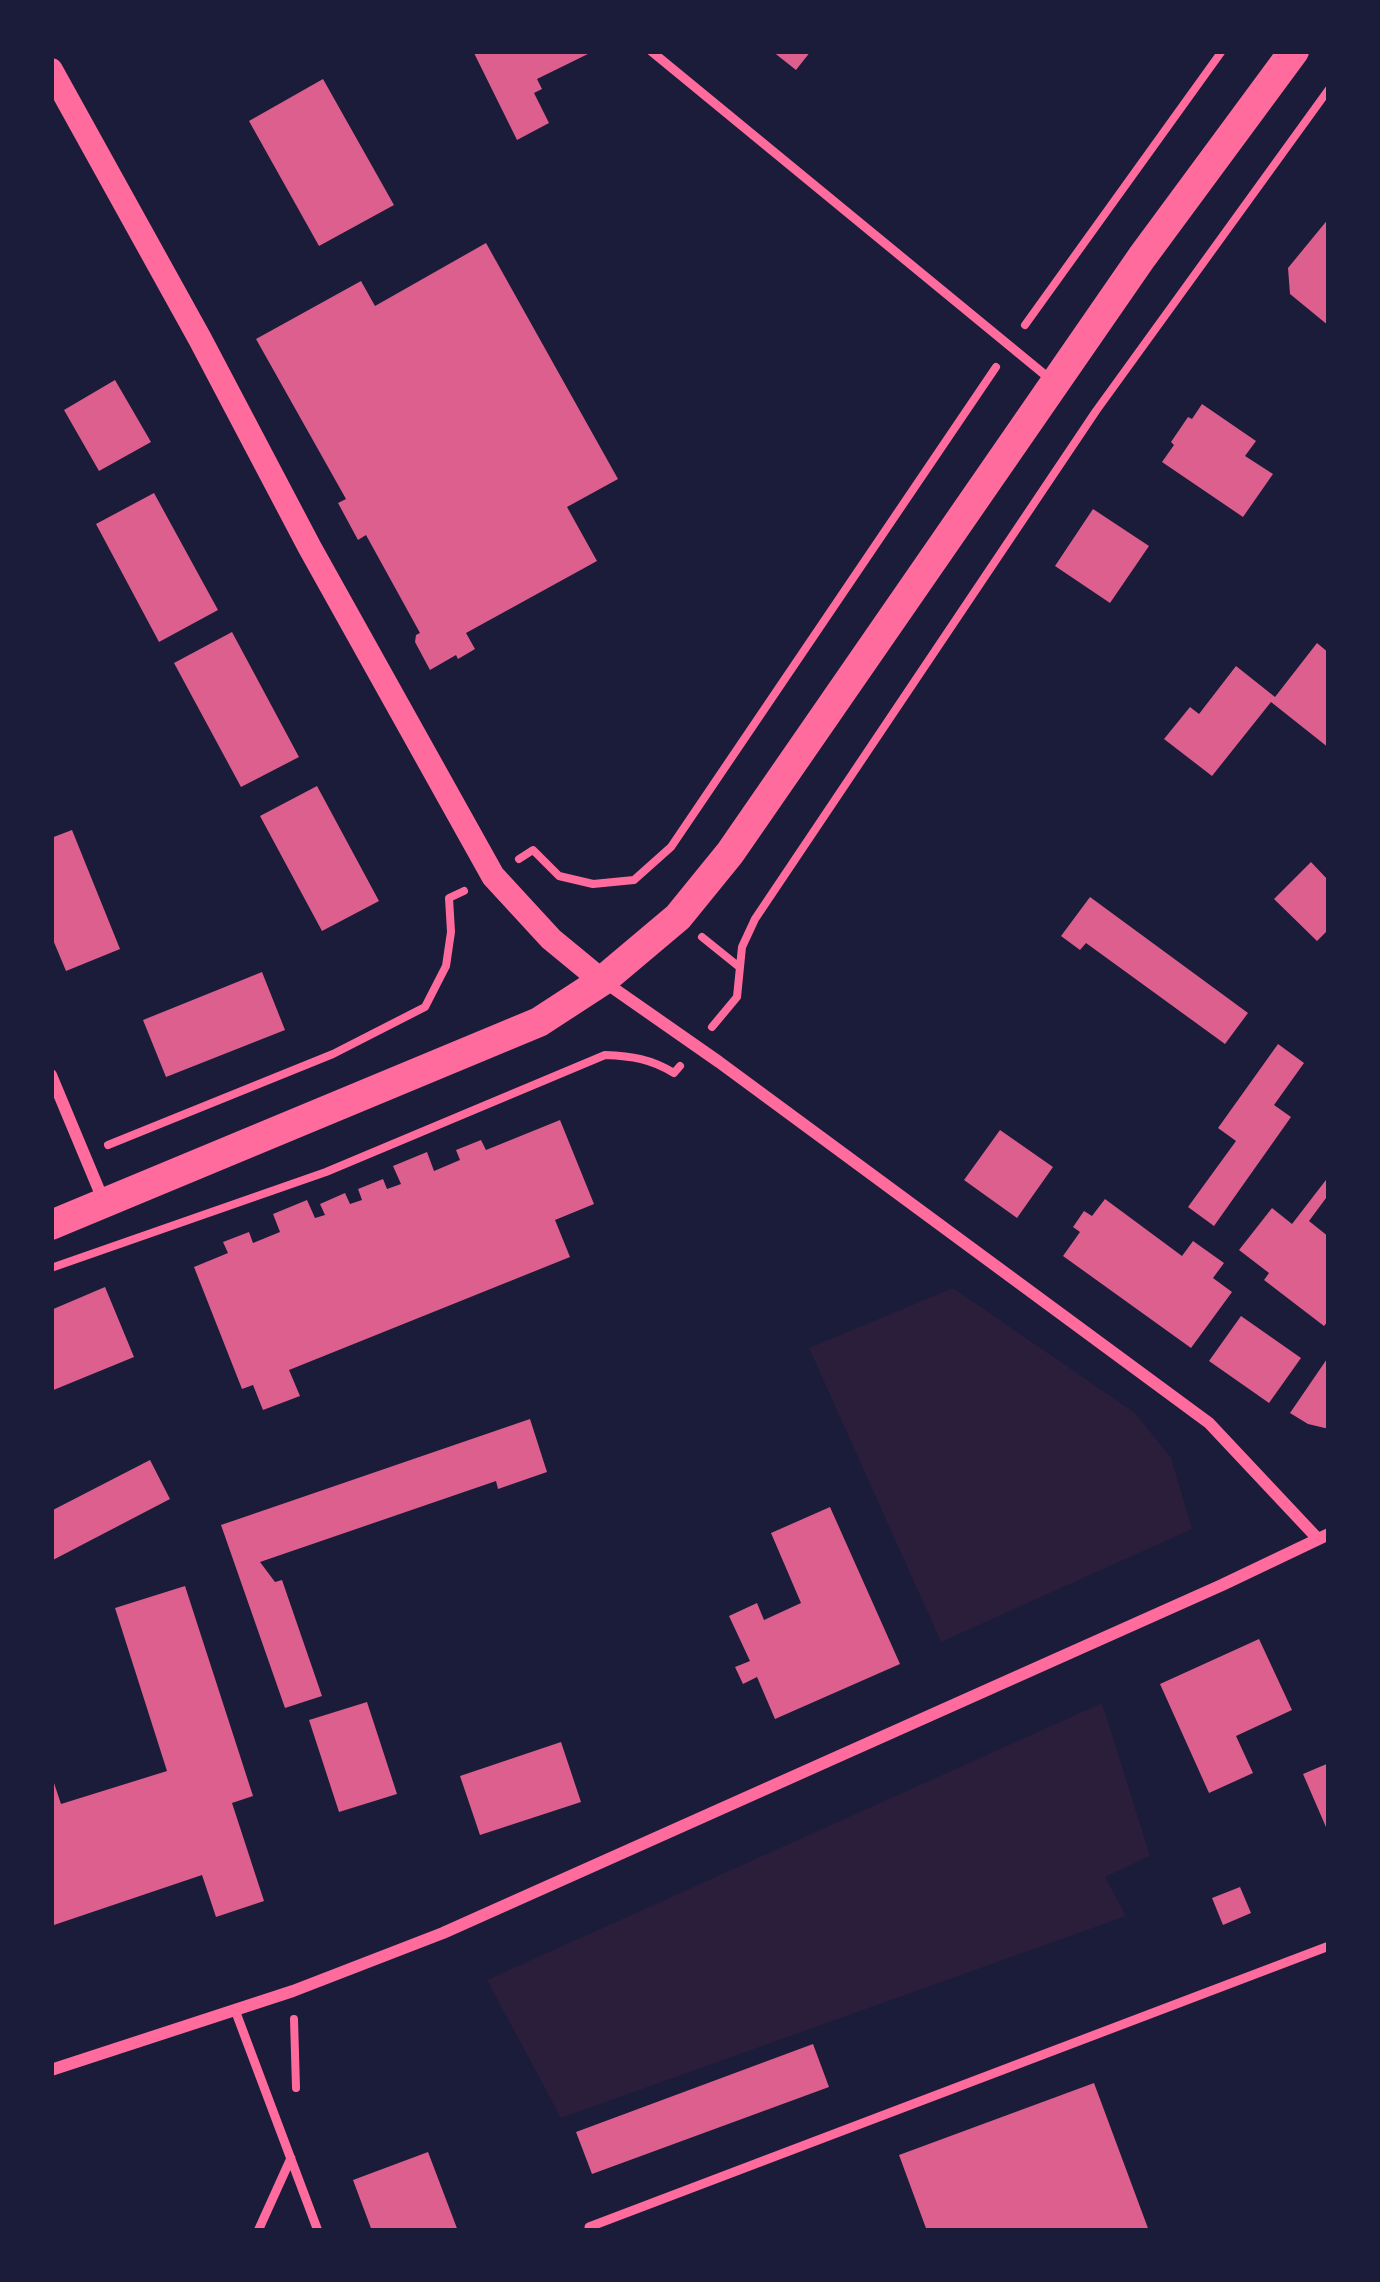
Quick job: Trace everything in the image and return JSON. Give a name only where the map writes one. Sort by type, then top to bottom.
[{"type":"main road","points":[[51,1225],[539,1022],[602,980],[678,917],[730,854],[1142,256],[1294,51]]},
{"type":"main road","points":[[51,72],[493,876],[551,939],[602,980]]},
{"type":"street","points":[[51,2070],[293,1991],[494,1910],[1324,1536],[1209,1423],[602,980]]},
{"type":"street","points":[[51,1075],[104,1204]]},
{"type":"lane","points":[[651,51],[1054,383]]},
{"type":"lane","points":[[589,2227],[1329,1946]]},
{"type":"lane","points":[[236,2010],[318,2231]]},
{"type":"lane","points":[[258,2231],[291,2158]]},
{"type":"lane","points":[[264,2218],[268,2231]]},
{"type":"path","points":[[533,850],[559,876],[593,884],[634,880],[671,847],[1010,346],[1222,51]]},
{"type":"path","points":[[84,1154],[333,1054],[425,1006],[446,966],[449,898]]},
{"type":"path","points":[[293,1991],[296,2093]]},
{"type":"shaded area","points":[[953,1288],[1135,1413],[1171,1458],[1192,1529],[941,1642],[809,1348]]},
{"type":"shaded area","points":[[1102,1703],[1150,1856],[1105,1877],[1126,1916],[561,2118],[487,1980]]},
{"type":"building","points":[[473,51],[594,51],[537,79],[542,89],[534,93],[549,123],[517,140]]},
{"type":"building","points":[[772,51],[811,51],[796,70]]},
{"type":"building","points":[[323,79],[394,205],[319,246],[249,121]]},
{"type":"building","points":[[1329,218],[1329,326],[1290,294],[1288,268]]},
{"type":"building","points":[[486,243],[618,479],[567,507],[597,561],[466,633],[475,649],[430,670],[415,642],[420,633],[366,535],[358,540],[338,503],[346,499],[256,339],[361,281],[375,306]]},
{"type":"building","points":[[115,380],[151,442],[99,471],[64,410]]},
{"type":"building","points":[[1202,404],[1256,441],[1245,456],[1273,474],[1243,517],[1162,462],[1188,417],[1192,419]]},
{"type":"building","points":[[154,493],[218,610],[159,642],[96,524]]},
{"type":"building","points":[[1093,509],[1149,546],[1110,603],[1055,566]]},
{"type":"building","points":[[232,632],[299,757],[241,787],[174,663]]},
{"type":"building","points":[[1317,643],[1329,653],[1329,748],[1271,702],[1212,776],[1164,739],[1190,707],[1199,714],[1236,666],[1275,697]]},
{"type":"building","points":[[317,786],[379,901],[322,931],[260,816]]},
{"type":"building","points":[[72,830],[120,949],[66,971],[51,935],[51,838]]},
{"type":"building","points":[[1311,862],[1329,881],[1329,929],[1317,941],[1274,899]]},
{"type":"building","points":[[1090,897],[1248,1013],[1225,1044],[1086,943],[1080,950],[1061,936]]},
{"type":"building","points":[[262,972],[285,1030],[166,1077],[143,1020]]},
{"type":"building","points":[[1278,1044],[1304,1063],[1274,1105],[1291,1117],[1214,1226],[1188,1207],[1236,1141],[1218,1128]]},
{"type":"building","points":[[560,1120],[594,1204],[555,1220],[570,1257],[289,1370],[300,1396],[263,1410],[253,1385],[242,1389],[194,1267],[228,1253],[223,1242],[249,1232],[253,1243],[280,1232],[273,1214],[307,1200],[315,1218],[325,1215],[320,1204],[345,1193],[350,1204],[362,1200],[358,1189],[383,1179],[387,1189],[401,1184],[393,1166],[427,1152],[434,1171],[460,1160],[456,1150],[481,1140],[486,1150]]},
{"type":"building","points":[[1000,1130],[1053,1167],[1017,1218],[964,1180]]},
{"type":"building","points":[[1329,1176],[1329,1194],[1309,1221],[1329,1237],[1329,1320],[1324,1326],[1264,1280],[1269,1273],[1239,1250],[1272,1208],[1292,1224]]},
{"type":"building","points":[[1105,1199],[1182,1256],[1193,1241],[1224,1263],[1213,1278],[1232,1292],[1191,1348],[1063,1256],[1080,1232],[1073,1227],[1084,1211],[1092,1216]]},
{"type":"building","points":[[105,1287],[134,1357],[51,1391],[51,1310]]},
{"type":"building","points":[[1241,1316],[1301,1358],[1269,1403],[1209,1361]]},
{"type":"building","points":[[1329,1356],[1329,1429],[1290,1413]]},
{"type":"building","points":[[530,1419],[547,1472],[498,1489],[496,1481],[260,1562],[275,1582],[282,1580],[322,1696],[285,1708],[221,1525]]},
{"type":"building","points":[[150,1460],[170,1499],[51,1561],[51,1511]]},
{"type":"building","points":[[830,1507],[900,1664],[775,1719],[757,1677],[743,1684],[735,1667],[750,1661],[729,1616],[757,1603],[764,1620],[801,1603],[771,1533]]},
{"type":"building","points":[[185,1586],[253,1796],[232,1803],[264,1901],[216,1917],[202,1875],[51,1926],[51,1774],[61,1804],[167,1771],[115,1608]]},
{"type":"building","points":[[1259,1639],[1292,1710],[1236,1736],[1253,1773],[1209,1793],[1160,1684]]},
{"type":"building","points":[[367,1702],[397,1794],[339,1812],[309,1720]]},
{"type":"building","points":[[561,1742],[581,1802],[480,1835],[460,1776]]},
{"type":"building","points":[[1329,1763],[1329,1834],[1303,1774]]},
{"type":"building","points":[[1240,1887],[1251,1913],[1223,1925],[1212,1898]]},
{"type":"building","points":[[813,2044],[829,2087],[592,2174],[576,2132]]},
{"type":"building","points":[[1094,2083],[1149,2231],[927,2231],[899,2155]]},
{"type":"building","points":[[428,2152],[458,2231],[372,2231],[353,2180]]}]
